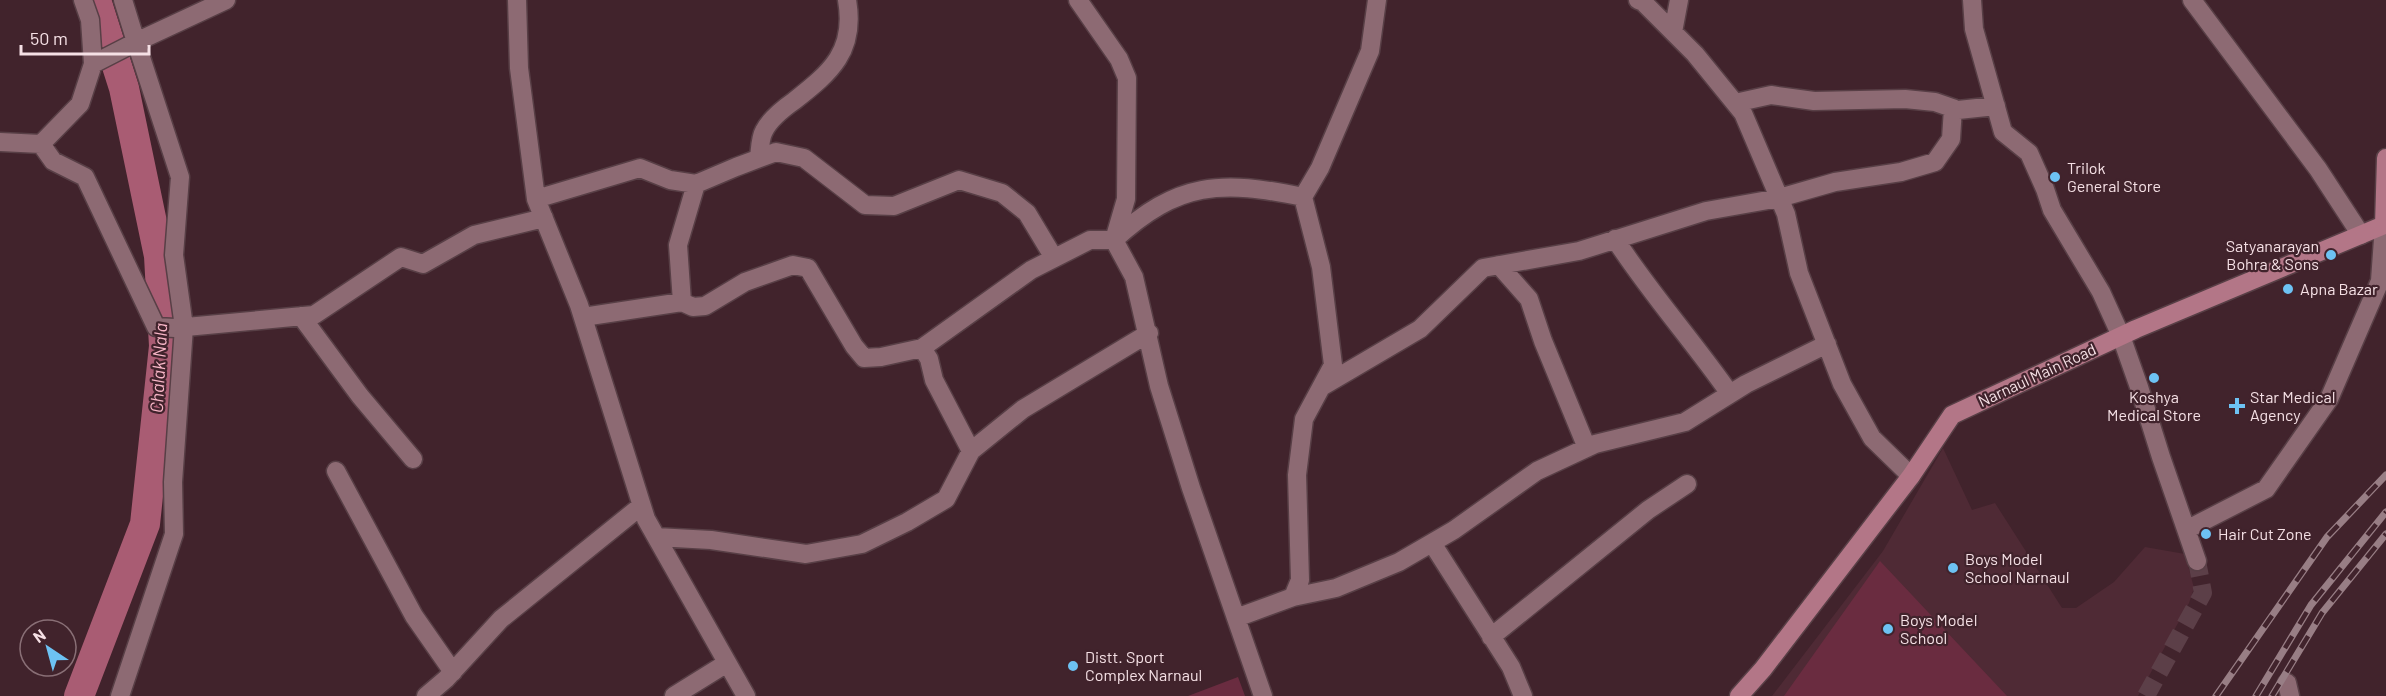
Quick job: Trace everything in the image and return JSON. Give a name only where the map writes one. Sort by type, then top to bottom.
[{"type":"main road","points":[[2385,225],[2386,158]]},
{"type":"main road","name":"Narnaul Main Road","points":[[1739,696],[1763,669],[1911,476],[1952,415],[2121,336],[2385,225]]},
{"type":"street","points":[[0,142],[41,144],[80,104],[93,64],[90,20],[83,0]]},
{"type":"street","points":[[120,696],[174,534],[173,482],[179,328],[174,255],[180,177],[123,0]]},
{"type":"street","points":[[93,64],[226,0]]},
{"type":"street","points":[[517,0],[519,68],[536,199],[583,317],[645,519],[746,696]]},
{"type":"street","points":[[759,158],[764,131],[782,110],[820,80],[842,54],[848,29],[847,0]]},
{"type":"street","points":[[1078,0],[1119,59],[1127,78],[1126,199],[1114,240],[1134,277],[1160,386],[1191,488],[1263,696]]},
{"type":"street","points":[[1293,597],[1300,580],[1297,475],[1304,419],[1333,365],[1321,267],[1303,197],[1320,168],[1370,51],[1377,0]]},
{"type":"street","points":[[1638,0],[1643,2],[1695,54],[1743,113],[1786,214],[1799,273],[1842,384],[1872,438],[1911,476]]},
{"type":"street","points":[[1673,32],[1679,0]]},
{"type":"street","points":[[1972,0],[1974,29],[2003,132],[2029,153],[2052,210],[2101,292],[2121,336],[2197,561]]},
{"type":"street","points":[[2192,0],[2318,169],[2361,235]]},
{"type":"street","points":[[1735,103],[1771,95],[1814,101],[1905,99],[1935,102],[1958,110],[1996,106]]},
{"type":"street","points":[[1323,386],[1420,329],[1482,268],[1579,251],[1706,211],[1779,198],[1835,182],[1901,172],[1935,162],[1951,139],[1953,108]]},
{"type":"street","points":[[41,144],[53,162],[85,177],[156,327],[179,328],[314,315],[401,257],[423,264],[474,235],[544,218]]},
{"type":"street","points":[[536,199],[640,168],[670,180],[696,184],[776,153],[804,158],[865,205],[894,206],[959,180],[1002,193],[1028,213],[1054,258]]},
{"type":"street","points":[[682,302],[678,245],[696,184]]},
{"type":"street","points":[[583,317],[682,302],[693,307],[705,306],[745,282],[793,265],[808,268],[854,346],[864,358],[922,348],[1031,270],[1090,240],[1114,240],[1139,217],[1177,196],[1213,187],[1262,189],[1303,197]]},
{"type":"street","points":[[2188,530],[2266,489],[2329,399],[2380,281],[2385,225]]},
{"type":"street","points":[[1615,239],[1642,281],[1698,348],[1730,394]]},
{"type":"street","points":[[1499,265],[1529,299],[1543,340],[1587,448]]},
{"type":"street","points":[[301,316],[360,396],[413,459]]},
{"type":"street","points":[[656,537],[711,540],[806,555],[862,544],[907,522],[946,499],[971,451],[1023,409],[1149,333]]},
{"type":"street","points":[[1236,618],[1293,597],[1336,588],[1400,562],[1454,530],[1537,471],[1587,448],[1685,422],[1730,394],[1827,344]]},
{"type":"street","points":[[922,348],[929,359],[934,380],[971,451]]},
{"type":"street","points":[[336,471],[414,616],[453,672]]},
{"type":"street","points":[[1491,636],[1648,510],[1688,484]]},
{"type":"street","points":[[426,696],[453,672],[501,619],[641,506]]},
{"type":"street","points":[[1432,543],[1511,667],[1523,696]]},
{"type":"street","points":[[674,696],[727,663]]},
{"type":"shaded area","name":"Boys Model School Narnaul","points":[[1943,448],[1972,510],[1995,503],[2062,608],[2076,608],[2114,582],[2145,547],[2185,554],[2194,588],[2189,603],[2138,696],[1772,696],[1883,551]]},
{"type":"shaded area","name":"Boys Model School","points":[[1880,561],[2007,696],[1784,696]]},
{"type":"shaded area","points":[[1238,677],[1245,696],[1188,696]]},
{"type":"waterway","name":"Chalak Nala","points":[[79,696],[145,524],[164,346],[159,256],[124,88],[96,0]]},
{"type":"tunnel","points":[[2146,696],[2203,593],[2197,561]]},
{"type":"railway","points":[[2216,696],[2327,537],[2386,475]]},
{"type":"railway","points":[[2256,696],[2311,605],[2386,512]]},
{"type":"railway","points":[[2272,696],[2322,613],[2386,534]]},
{"type":"place","name":"Trilok General Store","points":[[2055,177]]},
{"type":"place","name":"Satyanarayan Bohra & Sons","points":[[2331,255]]},
{"type":"place","name":"Apna Bazar","points":[[2288,289]]},
{"type":"place","name":"Koshya Medical Store","points":[[2154,378]]},
{"type":"place","name":"Star Medical Agency","points":[[2237,406]]},
{"type":"place","name":"Hair Cut Zone","points":[[2206,534]]},
{"type":"place","name":"Boys Model School Narnaul","points":[[1953,568]]},
{"type":"place","name":"Boys Model School","points":[[1888,629]]},
{"type":"place","name":"Distt. Sport Complex Narnaul","points":[[1073,666]]}]
